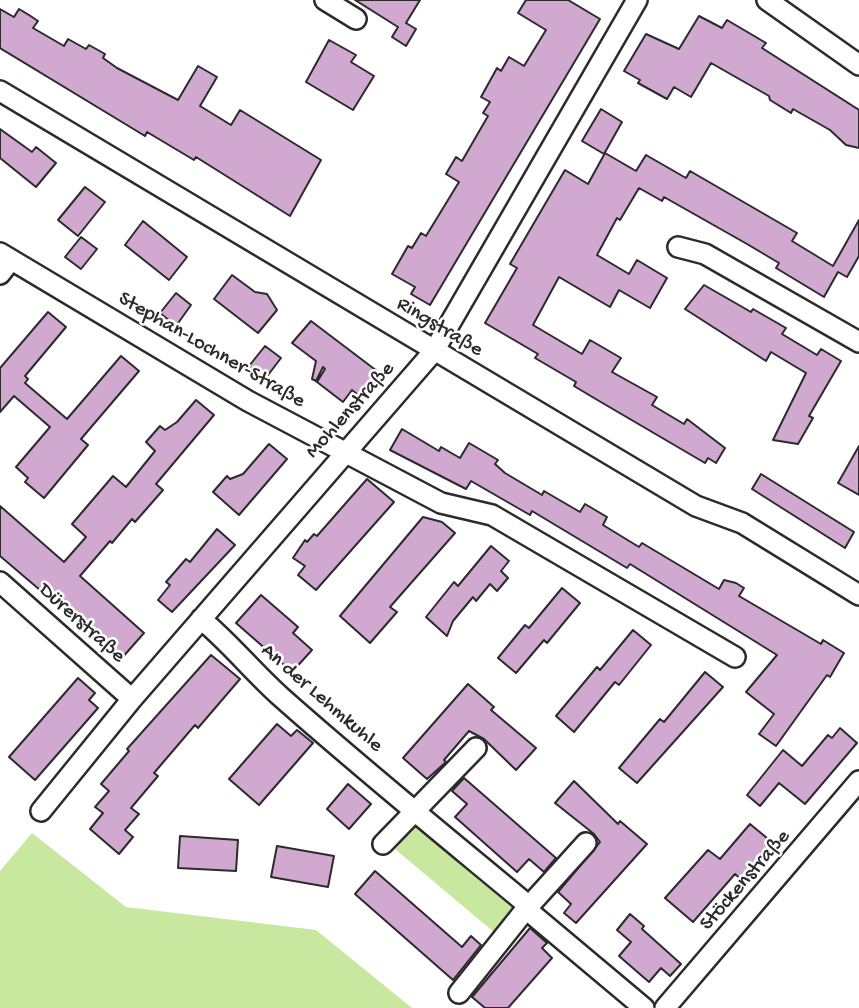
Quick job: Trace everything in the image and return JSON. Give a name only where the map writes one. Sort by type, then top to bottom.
[{"type":"street","points":[[325,0],[356,19]]},
{"type":"street","name":"Mohlenstraße","points":[[41,811],[132,699],[345,450],[434,351],[637,0]]},
{"type":"street","points":[[767,0],[859,65]]},
{"type":"street","name":"Ringstraße","points":[[0,91],[696,506],[742,523],[859,595]]},
{"type":"street","points":[[678,247],[705,254],[859,342]]},
{"type":"street","name":"Stephan-Lochner-Straße","points":[[4,263],[248,401],[441,503],[492,515],[734,657]]},
{"type":"street","name":"Dürerstraße","points":[[0,582],[132,699]]},
{"type":"street","name":"An der Lehmkuhle","points":[[201,620],[229,642],[242,661],[283,698],[644,1008]]},
{"type":"street","points":[[383,844],[476,748]]},
{"type":"street","name":"Stöckenstraße","points":[[665,1008],[859,781]]},
{"type":"street","points":[[458,993],[528,907],[586,843]]},
{"type":"green space","points":[[415,825],[515,909],[495,933],[395,849]]},
{"type":"green space","points":[[32,833],[126,907],[316,930],[412,1008],[0,1008],[0,871]]},
{"type":"building","points":[[355,0],[420,0],[406,23],[416,29],[406,46],[392,37],[398,27]]},
{"type":"building","points":[[526,0],[568,0],[600,19],[430,305],[411,294],[415,287],[392,274],[408,246],[412,248],[421,233],[426,236],[459,182],[446,174],[456,157],[462,161],[488,116],[483,113],[490,102],[481,97],[497,68],[501,71],[509,57],[524,66],[546,30],[518,13]]},
{"type":"building","points":[[0,9],[14,17],[19,9],[38,21],[33,28],[64,46],[68,39],[86,49],[89,45],[105,54],[103,58],[117,68],[178,100],[198,66],[217,77],[200,106],[231,125],[240,110],[321,160],[290,216],[196,157],[194,160],[147,132],[145,136],[0,48]]},
{"type":"building","points":[[699,16],[722,28],[727,20],[766,43],[762,48],[859,110],[859,148],[846,145],[830,130],[793,109],[791,113],[770,100],[769,96],[711,63],[691,97],[674,87],[667,99],[638,83],[640,80],[624,71],[646,34],[679,49]]},
{"type":"building","points":[[329,40],[356,55],[351,62],[374,76],[353,110],[306,82]]},
{"type":"building","points":[[601,109],[622,122],[604,154],[582,141]]},
{"type":"building","points":[[0,129],[32,152],[36,147],[56,163],[36,187],[0,158]]},
{"type":"building","points":[[605,153],[636,171],[646,155],[686,178],[690,171],[797,233],[792,241],[833,266],[859,220],[859,256],[847,277],[838,272],[824,297],[776,268],[779,263],[747,244],[664,197],[662,201],[639,188],[620,220],[617,218],[597,255],[629,274],[637,260],[667,278],[650,308],[619,290],[610,307],[559,277],[533,325],[582,354],[590,340],[621,358],[612,372],[657,397],[652,405],[684,424],[687,419],[725,448],[716,463],[708,458],[705,463],[574,386],[576,382],[535,358],[538,354],[485,323],[517,268],[510,264],[565,170],[588,184]]},
{"type":"building","points":[[85,187],[105,202],[78,236],[58,220]]},
{"type":"building","points":[[143,221],[187,257],[169,280],[125,245]]},
{"type":"building","points":[[81,237],[97,249],[81,269],[65,257]]},
{"type":"building","points":[[232,275],[255,292],[267,294],[277,310],[258,333],[214,299]]},
{"type":"building","points":[[704,285],[786,328],[782,334],[817,355],[821,349],[841,361],[809,416],[813,418],[798,444],[773,440],[806,373],[771,352],[766,361],[685,309]]},
{"type":"building","points":[[176,293],[191,305],[176,326],[160,313]]},
{"type":"building","points":[[48,312],[66,327],[25,376],[28,379],[25,383],[67,419],[121,356],[139,371],[81,439],[88,445],[44,498],[25,482],[28,478],[16,467],[50,427],[14,396],[0,412],[0,368]]},
{"type":"building","points":[[311,321],[377,371],[376,381],[368,392],[358,395],[352,390],[343,402],[317,382],[325,369],[323,367],[316,381],[312,379],[316,361],[292,343]]},
{"type":"building","points":[[265,346],[281,358],[265,379],[249,366]]},
{"type":"building","points":[[196,400],[214,415],[156,484],[163,490],[135,522],[132,519],[112,543],[110,541],[80,576],[144,633],[121,659],[0,556],[0,506],[64,562],[86,537],[72,524],[113,476],[126,487],[155,451],[146,442],[160,426],[165,430],[177,422]]},
{"type":"building","points":[[402,429],[439,451],[441,447],[460,458],[469,443],[498,460],[495,464],[505,473],[542,495],[544,491],[580,512],[585,504],[607,517],[603,525],[639,547],[642,543],[719,589],[724,580],[736,583],[744,588],[739,596],[821,644],[823,640],[844,653],[830,677],[827,675],[776,746],[759,734],[774,714],[746,692],[777,655],[630,564],[627,568],[532,511],[530,515],[471,481],[466,489],[390,450]]},
{"type":"building","points":[[269,444],[287,459],[239,515],[213,492],[227,476],[230,479],[243,474]]},
{"type":"building","points":[[859,446],[859,495],[838,483]]},
{"type":"building","points":[[761,474],[854,532],[845,548],[752,489]]},
{"type":"building","points":[[367,479],[394,502],[316,590],[298,575],[305,566],[293,558],[305,540],[307,542],[314,534],[317,536]]},
{"type":"building","points":[[423,517],[442,522],[455,533],[390,607],[397,612],[370,643],[340,616]]},
{"type":"building","points":[[217,529],[235,545],[172,612],[158,600],[170,585],[166,582],[186,559],[190,562]]},
{"type":"building","points":[[491,546],[509,561],[501,571],[508,578],[497,591],[490,584],[476,601],[473,597],[453,621],[447,636],[426,617],[454,582],[458,586]]},
{"type":"building","points":[[562,588],[580,603],[547,643],[544,640],[516,673],[498,658],[525,625],[529,628]]},
{"type":"building","points":[[261,595],[298,627],[293,633],[312,650],[292,672],[236,623]]},
{"type":"building","points":[[633,630],[651,645],[619,685],[615,682],[574,732],[556,716],[597,667],[600,670]]},
{"type":"building","points":[[211,655],[240,679],[198,728],[195,725],[154,773],[158,776],[131,808],[139,814],[125,830],[133,837],[119,854],[90,829],[103,813],[95,807],[109,791],[101,784],[129,751],[127,749]]},
{"type":"building","points":[[705,672],[723,687],[637,783],[619,768],[660,719],[664,722]]},
{"type":"building","points":[[78,678],[95,693],[89,700],[98,708],[35,780],[9,757]]},
{"type":"building","points":[[468,684],[494,707],[491,710],[536,748],[516,770],[484,739],[469,731],[444,760],[446,762],[427,779],[403,758]]},
{"type":"building","points":[[277,724],[291,736],[297,730],[313,743],[259,805],[229,779]]},
{"type":"building","points":[[840,728],[857,743],[805,804],[779,783],[760,806],[747,795],[783,750],[802,766],[828,735],[832,738]]},
{"type":"building","points":[[464,778],[556,858],[544,872],[529,859],[517,872],[455,817],[467,804],[452,791]]},
{"type":"building","points":[[574,781],[618,824],[620,821],[647,844],[576,923],[564,913],[571,904],[558,892],[600,842],[594,834],[555,803]]},
{"type":"building","points":[[348,784],[371,804],[349,829],[327,809]]},
{"type":"building","points":[[750,824],[773,843],[765,853],[768,856],[753,873],[750,870],[742,880],[735,874],[693,922],[665,898],[708,850],[720,859]]},
{"type":"building","points":[[180,836],[238,840],[236,871],[178,868]]},
{"type":"building","points":[[277,846],[334,856],[328,887],[271,877]]},
{"type":"building","points":[[375,871],[462,947],[471,936],[481,945],[453,980],[355,894]]},
{"type":"building","points":[[630,914],[644,926],[642,929],[681,964],[670,976],[661,968],[649,982],[619,956],[631,942],[617,930]]},
{"type":"building","points":[[530,928],[547,943],[542,948],[552,958],[508,1008],[485,1008],[472,997]]}]
